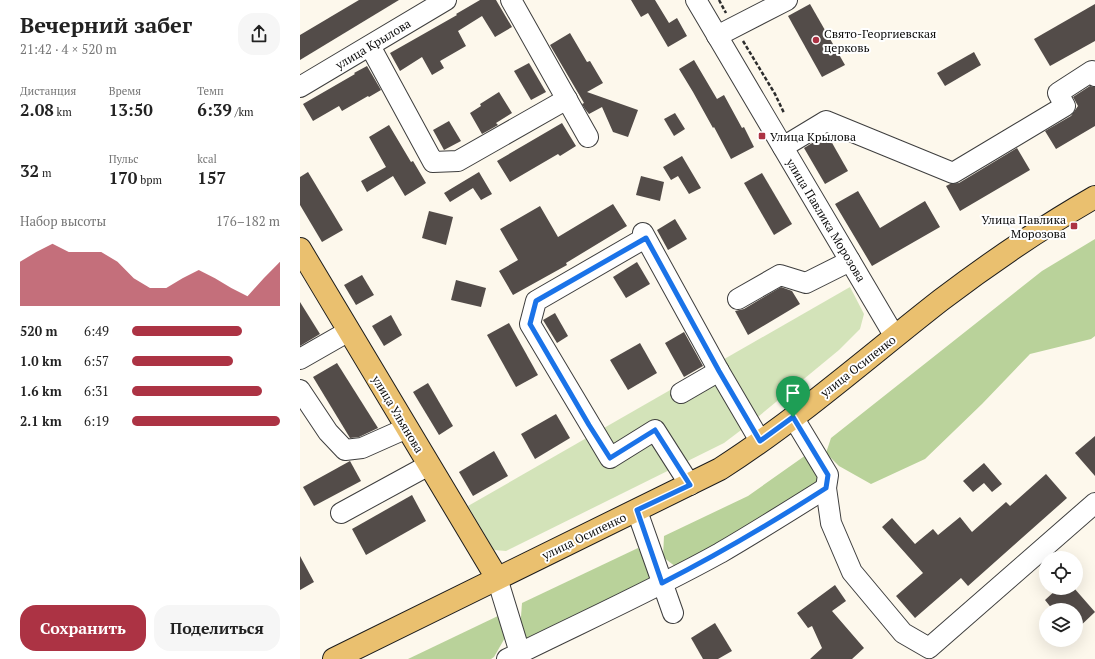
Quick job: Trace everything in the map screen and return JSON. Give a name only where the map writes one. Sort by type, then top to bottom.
[{"type":"main road","name":"улица Осипенко","points":[[334,659],[720,469],[793,417],[990,263],[1031,235],[1095,197]]},
{"type":"main road","name":"улица Ульянова","points":[[300,249],[497,578]]},
{"type":"street","name":"улица Крылова","points":[[300,87],[446,0]]},
{"type":"street","points":[[511,0],[588,137]]},
{"type":"street","name":"улица Павлика Морозова","points":[[696,0],[726,32],[783,147],[895,337]]},
{"type":"street","points":[[726,32],[787,0]]},
{"type":"street","points":[[370,46],[433,162],[458,162],[567,99]]},
{"type":"street","points":[[783,147],[826,121],[953,173],[1065,106],[1058,93],[1092,71],[1095,76]]},
{"type":"street","points":[[690,485],[655,430],[610,458],[530,324],[536,301],[644,236],[719,371],[760,441]]},
{"type":"street","points":[[738,299],[780,275],[806,283],[850,261]]},
{"type":"street","points":[[300,359],[349,331]]},
{"type":"street","points":[[681,393],[719,371]]},
{"type":"street","points":[[300,390],[328,432],[345,450],[362,448],[407,428]]},
{"type":"street","points":[[793,417],[828,475],[826,488],[831,523],[852,572],[903,633],[932,654],[1006,582],[1095,503]]},
{"type":"street","points":[[341,513],[429,465]]},
{"type":"street","points":[[497,578],[513,656],[720,553],[826,488]]},
{"type":"street","points":[[637,510],[673,613]]},
{"type":"path","points":[[719,0],[726,32],[775,94],[784,114]]},
{"type":"green space","points":[[1095,239],[1095,336],[1091,339],[1030,354],[982,404],[925,459],[871,484],[839,466],[826,453],[831,438],[1042,271]]},
{"type":"green space","points":[[850,287],[864,314],[860,329],[839,350],[724,443],[506,551],[494,550],[468,506]]},
{"type":"green space","points":[[806,455],[824,480],[800,509],[676,567],[663,557],[664,536],[748,496]]},
{"type":"green space","points":[[638,548],[650,565],[654,579],[527,642],[520,630],[522,603]]},
{"type":"green space","points":[[500,615],[506,636],[494,657],[491,659],[408,659]]},
{"type":"building","points":[[359,0],[399,0],[300,60],[300,35]]},
{"type":"building","points":[[480,0],[496,0],[512,27],[495,37],[482,16],[458,31],[466,46],[440,61],[444,68],[432,75],[422,57],[400,71],[390,53],[457,15],[456,14]]},
{"type":"building","points":[[631,0],[655,0],[669,23],[677,18],[687,36],[668,47],[648,13],[641,17]]},
{"type":"building","name":"Свято-Георгиевская церковь","points":[[810,4],[845,65],[822,77],[788,16]]},
{"type":"building","points":[[1095,4],[1095,41],[1050,66],[1034,39]]},
{"type":"building","points":[[570,33],[587,62],[590,61],[603,83],[587,92],[638,110],[628,137],[613,132],[602,107],[589,114],[582,104],[584,103],[550,45]]},
{"type":"building","points":[[974,52],[981,65],[945,86],[937,73]]},
{"type":"building","points":[[694,60],[717,99],[724,95],[742,128],[744,127],[754,147],[731,159],[714,127],[713,128],[679,69]]},
{"type":"building","points":[[529,63],[546,92],[531,100],[514,71]]},
{"type":"building","points":[[367,66],[381,90],[342,111],[339,106],[313,121],[303,104]]},
{"type":"building","points":[[1090,86],[1095,87],[1095,126],[1056,149],[1045,131],[1071,116],[1078,106],[1073,97]]},
{"type":"building","points":[[499,92],[512,113],[496,123],[498,125],[482,134],[470,113],[481,106],[480,104]]},
{"type":"building","points":[[675,113],[685,129],[674,136],[664,119]]},
{"type":"building","points":[[449,121],[461,141],[444,150],[433,130]]},
{"type":"building","points":[[562,123],[576,146],[560,156],[558,154],[510,182],[497,161]]},
{"type":"building","points":[[389,125],[411,162],[413,161],[426,183],[405,196],[393,176],[367,192],[361,181],[386,167],[369,137]]},
{"type":"building","points":[[827,134],[848,171],[825,184],[804,148]]},
{"type":"building","points":[[1017,148],[1030,170],[960,211],[946,186],[959,183]]},
{"type":"building","points":[[682,156],[701,188],[689,194],[678,176],[671,180],[663,167]]},
{"type":"building","points":[[308,172],[343,230],[322,242],[300,205],[300,177]]},
{"type":"building","points":[[479,172],[492,194],[481,200],[473,188],[450,202],[444,193]]},
{"type":"building","points":[[762,173],[792,224],[774,235],[744,183]]},
{"type":"building","points":[[641,176],[664,182],[660,201],[636,195]]},
{"type":"building","points":[[858,191],[880,228],[925,201],[940,227],[872,266],[835,204]]},
{"type":"building","points":[[613,204],[627,226],[566,263],[567,265],[513,295],[499,271],[518,260],[500,229],[540,206],[558,237]]},
{"type":"building","points":[[429,211],[453,217],[446,245],[422,238]]},
{"type":"building","points":[[675,219],[687,239],[668,250],[657,230]]},
{"type":"building","points":[[637,262],[650,284],[626,298],[613,277]]},
{"type":"building","points":[[362,275],[374,295],[356,305],[344,285]]},
{"type":"building","points":[[456,280],[486,288],[481,307],[451,300]]},
{"type":"building","points":[[781,287],[792,291],[800,304],[748,335],[735,311],[744,309]]},
{"type":"building","points":[[300,302],[320,334],[300,346]]},
{"type":"building","points":[[555,313],[568,336],[557,343],[543,320]]},
{"type":"building","points":[[391,315],[402,335],[384,346],[372,326]]},
{"type":"building","points":[[509,323],[538,375],[516,387],[487,335]]},
{"type":"building","points":[[684,332],[703,366],[684,377],[665,343]]},
{"type":"building","points":[[640,343],[657,373],[628,390],[610,360]]},
{"type":"building","points":[[337,363],[378,428],[359,437],[350,438],[313,377]]},
{"type":"building","points":[[428,383],[453,426],[439,435],[413,392]]},
{"type":"building","points":[[556,414],[570,438],[535,459],[521,434]]},
{"type":"building","points":[[1095,436],[1095,476],[1075,453]]},
{"type":"building","points":[[494,451],[508,476],[473,496],[459,472]]},
{"type":"building","points":[[350,461],[361,481],[314,506],[303,487]]},
{"type":"building","points":[[984,463],[1002,484],[992,492],[984,483],[973,492],[963,481]]},
{"type":"building","points":[[1046,474],[1067,498],[968,586],[961,578],[915,618],[896,596],[923,573],[882,527],[892,518],[915,544],[933,529],[938,535],[960,517],[972,532],[1006,502],[1010,506]]},
{"type":"building","points":[[412,495],[426,521],[366,555],[352,529]]},
{"type":"building","points":[[300,556],[314,582],[300,590]]},
{"type":"building","points":[[835,585],[846,601],[832,611],[864,648],[852,659],[810,659],[822,648],[812,626],[808,628],[797,613]]},
{"type":"building","points":[[1050,595],[1080,595],[1095,612],[1083,623],[1083,603],[1047,603],[1045,600]]},
{"type":"building","points":[[715,623],[732,651],[718,659],[703,659],[691,638]]},
{"type":"place","name":"Свято-Георгиевская церковь","points":[[816,40]]},
{"type":"place","name":"Улица Крылова","points":[[762,136]]},
{"type":"place","name":"Улица Павлика Морозова","points":[[1074,226]]},
{"type":"route","points":[[646,238],[719,371],[760,441],[793,417],[828,475],[826,488],[720,553],[662,583],[637,510],[690,485],[655,430],[610,458],[530,324],[536,301],[646,238]]}]
